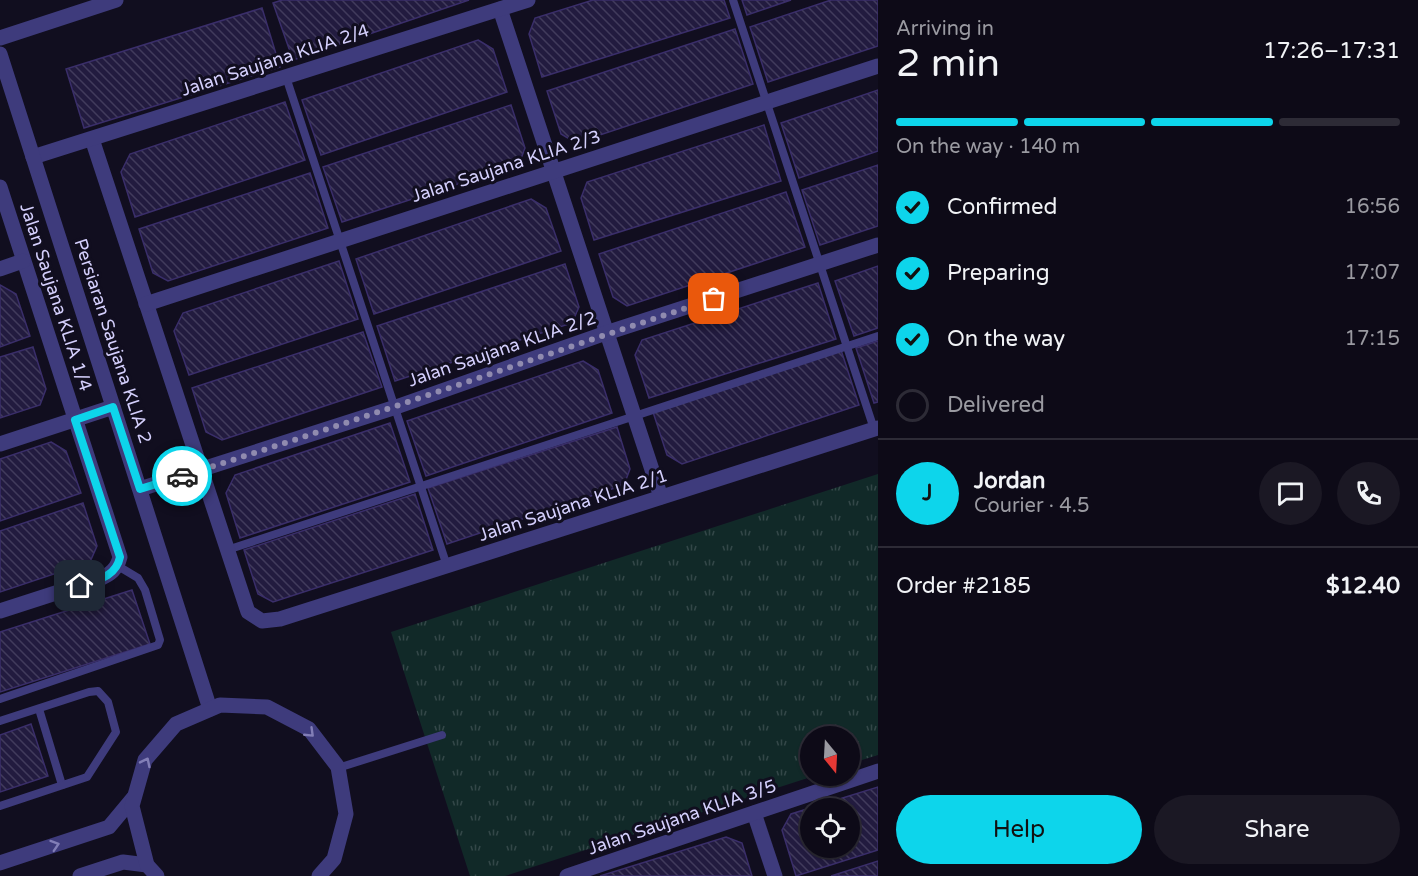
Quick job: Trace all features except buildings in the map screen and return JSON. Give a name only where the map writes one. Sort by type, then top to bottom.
[{"type":"street","points":[[0,38],[116,0]]},
{"type":"street","name":"Jalan Saujana KLIA 2/4","points":[[33,157],[528,0]]},
{"type":"street","points":[[500,9],[662,497]]},
{"type":"street","name":"Persiaran Saujana KLIA 2","points":[[0,54],[210,709]]},
{"type":"street","name":"Jalan Saujana KLIA 2/3","points":[[146,304],[878,66]]},
{"type":"street","points":[[92,139],[227,550]]},
{"type":"street","name":"Jalan Saujana KLIA 1/4","points":[[0,187],[120,557],[118,566]]},
{"type":"street","name":"Jalan Saujana KLIA 2/2","points":[[140,489],[396,407],[606,333],[878,245]]},
{"type":"street","points":[[0,269],[23,261]]},
{"type":"street","points":[[0,444],[113,407]]},
{"type":"street","name":"Jalan Saujana KLIA 2/1","points":[[227,550],[248,612],[262,621],[280,619],[876,429]]},
{"type":"street","points":[[0,611],[99,579],[110,574],[118,566]]},
{"type":"street","points":[[152,870],[132,806],[145,760],[176,724],[220,705],[267,707],[309,729],[338,768],[346,814],[334,860],[319,876]]},
{"type":"street","name":"Jalan Saujana KLIA 3/5","points":[[567,876],[878,771]]},
{"type":"street","points":[[0,863],[109,827],[134,798]]},
{"type":"street","points":[[754,813],[775,876]]},
{"type":"street","points":[[80,876],[123,862],[152,870]]},
{"type":"lane","points":[[733,0],[876,429]]},
{"type":"lane","points":[[286,77],[447,566]]},
{"type":"lane","points":[[227,550],[878,336]]},
{"type":"lane","points":[[0,699],[158,645],[160,640],[145,590],[138,578],[118,566]]},
{"type":"lane","points":[[0,721],[98,691],[104,696],[116,732],[87,777],[0,806]]},
{"type":"lane","points":[[39,709],[62,785]]},
{"type":"lane","points":[[338,768],[442,735]]},
{"type":"green space","points":[[878,474],[878,755],[860,761],[860,726],[800,726],[800,781],[505,876],[470,876],[391,632]]},
{"type":"way so far","points":[[182,476],[396,407],[606,333],[714,299]]},
{"type":"route","points":[[80,586],[110,574],[118,566],[120,557],[75,420],[113,407],[140,489],[182,476]]}]
